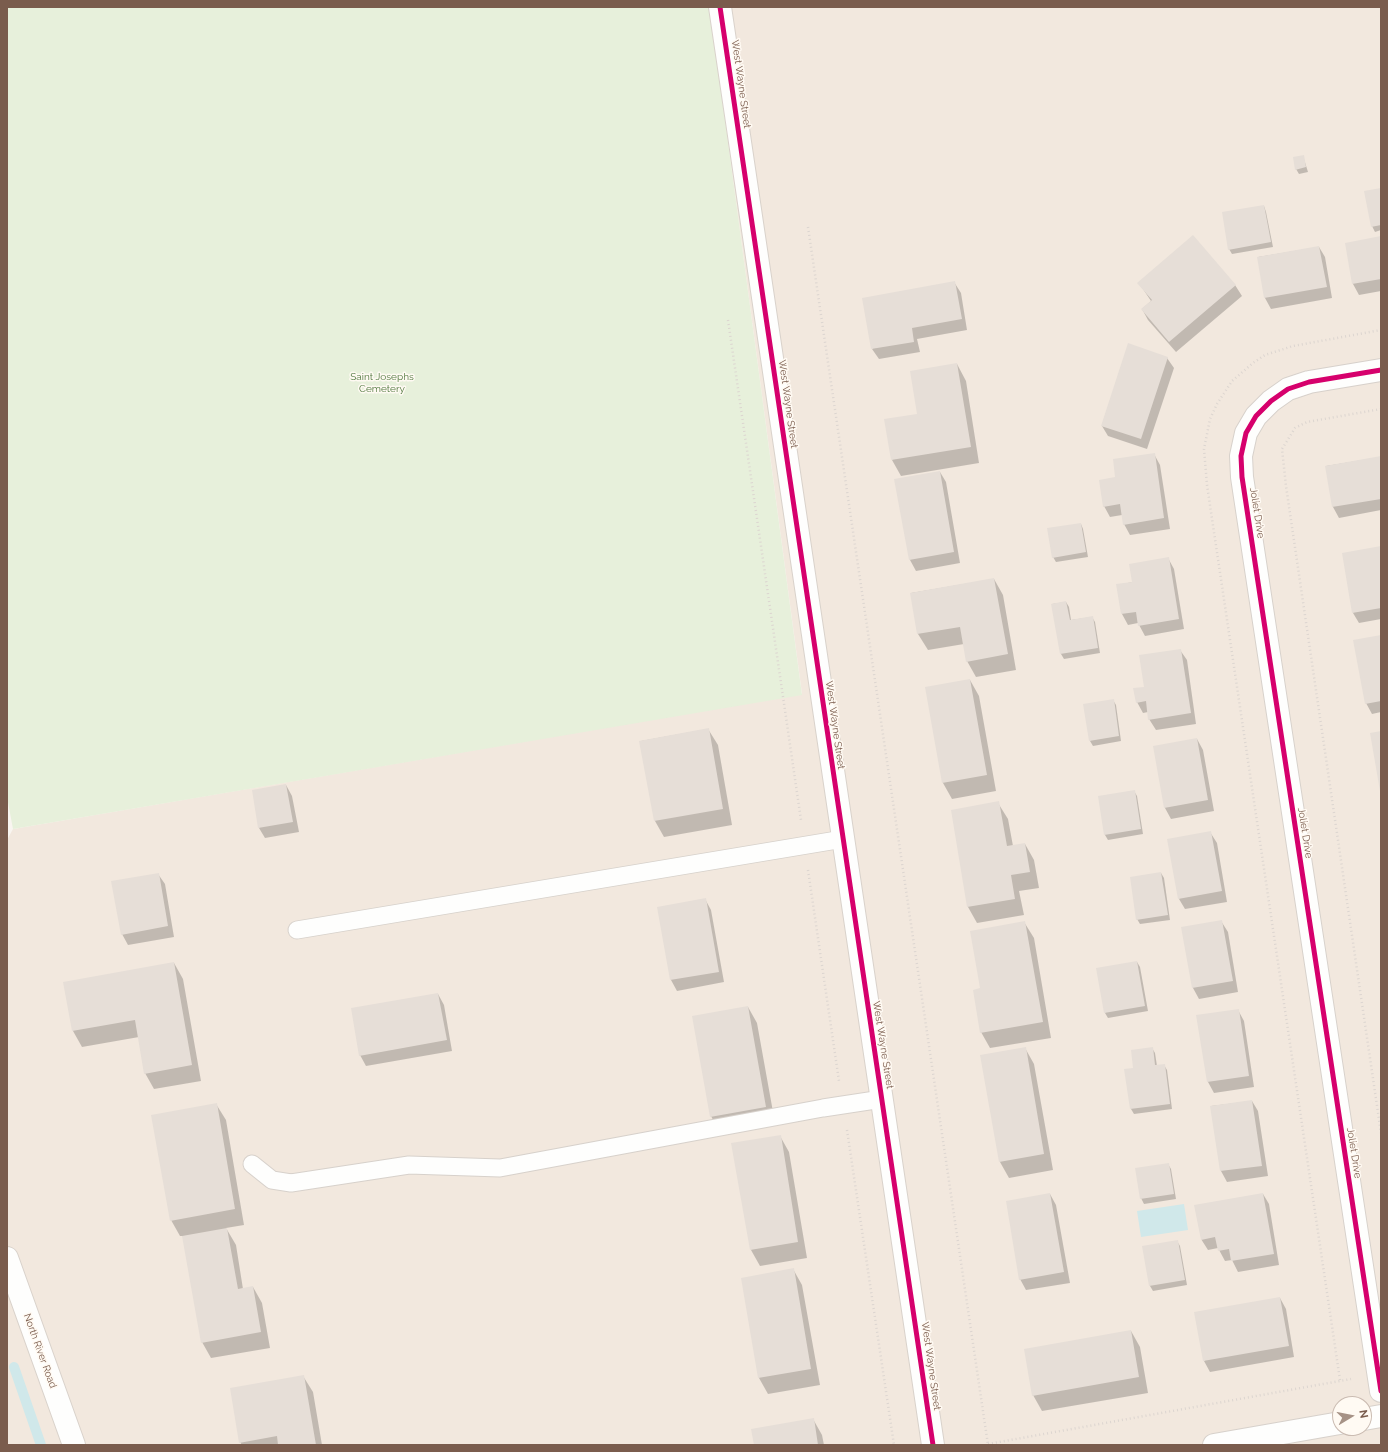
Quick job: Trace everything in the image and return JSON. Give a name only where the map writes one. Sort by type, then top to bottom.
[{"type":"street","name":"West Wayne Street","points":[[720,7],[933,1445]]},
{"type":"street","name":"Joliet Drive","points":[[1380,1382],[1242,477],[1241,456],[1246,434],[1256,416],[1271,401],[1288,389],[1309,382],[1381,370]]},
{"type":"street","name":"North River Road","points":[[7,1258],[74,1445]]},
{"type":"street","points":[[1214,1445],[1332,1424]]},
{"type":"lane","points":[[297,930],[843,839]]},
{"type":"lane","points":[[252,1164],[272,1180],[291,1183],[409,1165],[500,1168],[882,1099]]},
{"type":"path","points":[[808,227],[988,1444],[1380,1382]]},
{"type":"path","points":[[728,320],[894,1445]]},
{"type":"path","points":[[1381,409],[1307,422],[1295,428],[1282,449],[1287,494],[1381,1133]]},
{"type":"shaded area","points":[[710,7],[1381,7],[1381,1445],[7,1445],[7,840],[13,829],[802,694]]},
{"type":"green space","name":"Saint Josephs Cemetery","points":[[7,7],[710,7],[802,695],[13,829],[7,797]]},
{"type":"water","points":[[1184,1204],[1188,1230],[1141,1237],[1137,1211]]},
{"type":"building","points":[[1304,155],[1306,167],[1295,170],[1293,157]]},
{"type":"building","points":[[1381,188],[1381,225],[1371,227],[1364,191]]},
{"type":"building","points":[[1264,205],[1271,242],[1228,250],[1222,212]]},
{"type":"building","points":[[1193,235],[1236,285],[1169,342],[1141,309],[1152,300],[1137,283]]},
{"type":"building","points":[[1381,236],[1381,279],[1352,284],[1345,243]]},
{"type":"building","points":[[1319,246],[1327,287],[1264,298],[1257,257]]},
{"type":"building","points":[[955,281],[962,319],[912,328],[914,342],[871,349],[862,298]]},
{"type":"building","points":[[1128,343],[1168,357],[1141,439],[1101,426]]},
{"type":"building","points":[[957,363],[971,447],[891,460],[884,419],[917,414],[910,371]]},
{"type":"building","points":[[1155,453],[1164,518],[1123,525],[1120,504],[1103,507],[1099,480],[1115,477],[1113,459]]},
{"type":"building","points":[[1381,456],[1381,499],[1332,507],[1325,466]]},
{"type":"building","points":[[940,471],[954,552],[909,560],[894,479]]},
{"type":"building","points":[[1081,523],[1086,552],[1052,558],[1047,528]]},
{"type":"building","points":[[1381,546],[1381,608],[1352,613],[1342,553]]},
{"type":"building","points":[[1169,557],[1179,619],[1138,626],[1136,612],[1121,614],[1116,584],[1132,582],[1129,564]]},
{"type":"building","points":[[994,578],[1008,654],[966,662],[960,627],[917,634],[910,593]]},
{"type":"building","points":[[1066,601],[1070,620],[1093,616],[1098,648],[1060,654],[1051,604]]},
{"type":"building","points":[[1381,635],[1381,701],[1365,704],[1353,640]]},
{"type":"building","points":[[1181,649],[1191,713],[1148,720],[1146,701],[1136,703],[1133,688],[1144,687],[1139,655]]},
{"type":"building","points":[[970,679],[987,775],[942,783],[925,687]]},
{"type":"building","points":[[1114,699],[1119,736],[1089,741],[1083,704]]},
{"type":"building","points":[[709,728],[723,809],[654,821],[639,741]]},
{"type":"building","points":[[1381,731],[1381,791],[1380,791],[1370,733]]},
{"type":"building","points":[[1197,738],[1208,800],[1164,808],[1153,746]]},
{"type":"building","points":[[286,784],[293,822],[258,828],[252,790]]},
{"type":"building","points":[[1135,790],[1141,829],[1104,835],[1098,796]]},
{"type":"building","points":[[999,801],[1007,846],[1025,843],[1030,872],[1011,875],[1015,899],[967,907],[951,810]]},
{"type":"building","points":[[1211,831],[1222,891],[1178,899],[1167,839]]},
{"type":"building","points":[[1161,872],[1168,915],[1136,920],[1130,877]]},
{"type":"building","points":[[159,873],[168,926],[121,935],[111,881]]},
{"type":"building","points":[[706,898],[719,972],[670,980],[657,907]]},
{"type":"building","points":[[1222,920],[1233,981],[1192,988],[1181,927]]},
{"type":"building","points":[[1025,921],[1043,1022],[980,1033],[973,990],[980,988],[970,931]]},
{"type":"building","points":[[1137,961],[1145,1006],[1104,1013],[1096,968]]},
{"type":"building","points":[[174,962],[192,1065],[144,1074],[135,1020],[72,1031],[63,982]]},
{"type":"building","points":[[438,993],[447,1040],[359,1056],[351,1008]]},
{"type":"building","points":[[748,1006],[766,1107],[710,1117],[692,1016]]},
{"type":"building","points":[[1239,1009],[1249,1076],[1207,1082],[1196,1015]]},
{"type":"building","points":[[1026,1047],[1044,1154],[999,1162],[980,1055]]},
{"type":"building","points":[[1153,1047],[1155,1065],[1165,1064],[1170,1104],[1130,1109],[1124,1069],[1133,1068],[1131,1050]]},
{"type":"building","points":[[1252,1100],[1262,1166],[1220,1171],[1210,1106]]},
{"type":"building","points":[[217,1103],[235,1209],[170,1221],[151,1115]]},
{"type":"building","points":[[781,1135],[798,1242],[750,1250],[731,1143]]},
{"type":"building","points":[[1169,1163],[1174,1194],[1140,1199],[1135,1168]]},
{"type":"building","points":[[1050,1193],[1064,1272],[1019,1280],[1006,1201]]},
{"type":"building","points":[[1263,1193],[1274,1254],[1231,1261],[1229,1249],[1218,1251],[1215,1237],[1201,1240],[1194,1205]]},
{"type":"building","points":[[227,1228],[238,1289],[253,1286],[261,1332],[201,1343],[182,1236]]},
{"type":"building","points":[[1178,1240],[1185,1280],[1149,1286],[1142,1246]]},
{"type":"building","points":[[794,1268],[811,1369],[758,1378],[741,1278]]},
{"type":"building","points":[[1280,1297],[1289,1346],[1203,1361],[1194,1312]]},
{"type":"building","points":[[1131,1330],[1139,1377],[1032,1396],[1024,1349]]},
{"type":"building","points":[[304,1375],[316,1445],[278,1445],[277,1436],[239,1443],[230,1388]]},
{"type":"building","points":[[814,1418],[818,1445],[754,1445],[751,1429]]},
{"type":"waterway","points":[[14,1367],[41,1445]]},
{"type":"cycle path","points":[[720,7],[933,1445]]},
{"type":"cycle path","points":[[1381,370],[1309,382],[1288,389],[1271,401],[1256,416],[1246,433],[1241,456],[1242,477],[1381,1391]]}]
